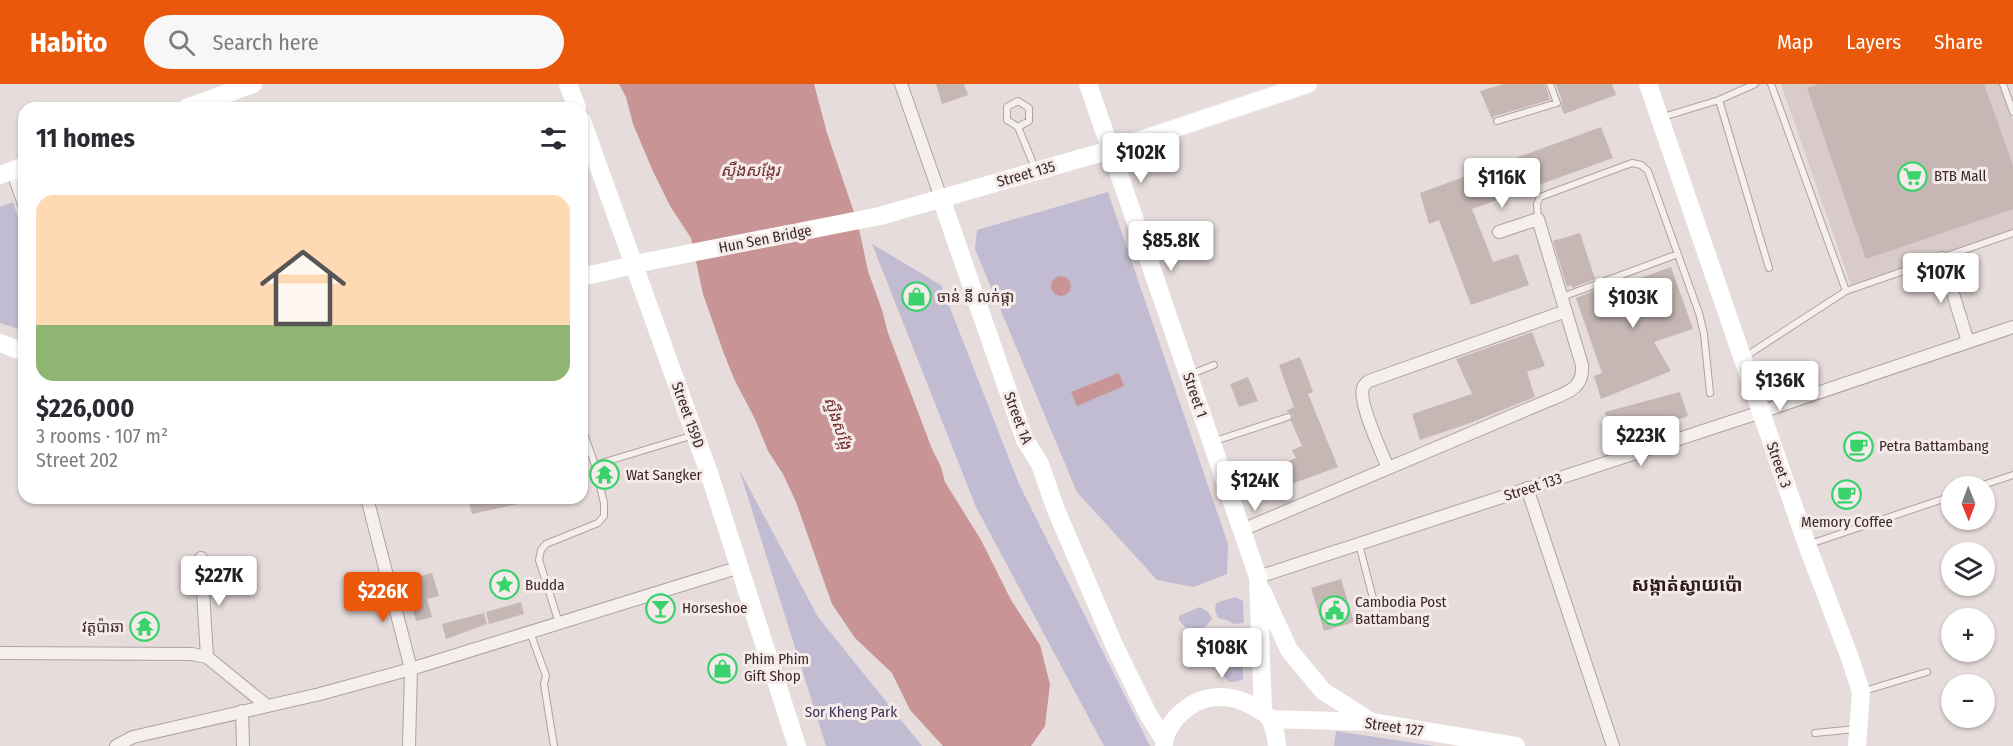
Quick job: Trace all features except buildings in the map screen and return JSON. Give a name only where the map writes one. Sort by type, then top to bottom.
[{"type":"street","points":[[568,84],[575,102]]},
{"type":"street","name":"Street 1A","points":[[901,84],[1024,440],[1040,464],[1056,510],[1115,647],[1164,743]]},
{"type":"street","name":"Street 1","points":[[1088,84],[1258,580],[1267,716],[1277,746]]},
{"type":"street","name":"Street 135","points":[[880,216],[1110,150],[1308,84]]},
{"type":"street","name":"Street 3","points":[[1648,84],[1807,545],[1850,657],[1861,692],[1858,737]]},
{"type":"street","points":[[202,102],[243,86]]},
{"type":"street","name":"Street 159D","points":[[588,136],[642,263],[694,435],[709,473],[797,746]]},
{"type":"street","points":[[12,170],[18,187]]},
{"type":"street","name":"Hun Sen Bridge","points":[[588,276],[880,216]]},
{"type":"street","points":[[1242,530],[1570,391],[1579,383],[1583,374],[1582,365],[1538,219],[1499,232]]},
{"type":"street","points":[[1942,258],[1968,342]]},
{"type":"street","points":[[1388,468],[1367,416],[1362,394],[1363,386],[1369,381],[1566,311]]},
{"type":"street","name":"Street 133","points":[[1258,580],[1359,543],[2013,327]]},
{"type":"street","points":[[0,344],[18,350]]},
{"type":"street","points":[[1527,489],[1613,746]]},
{"type":"street","points":[[370,504],[411,669],[409,746]]},
{"type":"street","points":[[201,558],[207,657]]},
{"type":"street","points":[[116,746],[133,737],[320,694],[411,669],[740,567]]},
{"type":"street","points":[[1258,580],[1289,650],[1323,691],[1371,722]]},
{"type":"street","points":[[0,653],[192,654],[207,657],[266,705]]},
{"type":"street","points":[[1164,743],[1173,721],[1188,705],[1208,697],[1229,696],[1249,703],[1267,716]]},
{"type":"street","points":[[242,711],[243,746]]},
{"type":"street","name":"Street 127","points":[[1267,716],[1371,722],[1516,746]]},
{"type":"lane","points":[[1497,122],[1557,103],[1550,84]]},
{"type":"lane","points":[[1659,118],[1719,100],[1755,84]]},
{"type":"lane","points":[[1771,84],[1845,291]]},
{"type":"lane","points":[[2003,84],[2013,112]]},
{"type":"lane","points":[[1719,100],[1769,268]]},
{"type":"lane","points":[[1018,127],[1029,121],[1029,108],[1018,101],[1007,107],[1006,120],[1018,127],[1037,171]]},
{"type":"lane","points":[[1538,219],[1537,204],[1540,197],[1632,163],[1641,165],[1648,171],[1702,323],[1710,393]]},
{"type":"lane","points":[[1743,358],[1845,291],[2013,234]]},
{"type":"lane","points":[[1562,297],[1678,254]]},
{"type":"lane","points":[[1188,375],[1214,365]]},
{"type":"lane","points":[[1212,442],[1288,417]]},
{"type":"lane","points":[[595,465],[694,435]]},
{"type":"lane","points":[[559,623],[539,560],[541,550],[546,544],[598,523],[604,516],[604,503],[588,445]]},
{"type":"lane","points":[[1995,481],[2013,475]]},
{"type":"lane","points":[[1807,545],[1941,500]]},
{"type":"lane","points":[[1359,543],[1376,610]]},
{"type":"lane","points":[[530,632],[546,676],[544,684],[554,746]]},
{"type":"lane","points":[[1861,692],[1926,672]]},
{"type":"lane","points":[[1815,733],[1858,737]]},
{"type":"shaded area","name":"BTB Mall","points":[[1781,84],[2000,84],[2013,121],[2013,231],[1851,285]]},
{"type":"green space","points":[[1108,192],[1228,544],[1227,574],[1194,587],[1157,580],[1077,492],[975,249],[977,230]]},
{"type":"green space","points":[[13,202],[18,217],[18,329],[0,323],[0,207]]},
{"type":"green space","points":[[872,244],[941,285],[1019,484],[1150,746],[1104,746],[976,507]]},
{"type":"green space","name":"Sor Kheng Park","points":[[739,469],[818,617],[922,746],[826,746]]},
{"type":"green space","points":[[1235,597],[1243,601],[1244,623],[1234,624],[1218,618],[1215,610],[1216,603]]},
{"type":"green space","points":[[1200,607],[1208,612],[1212,619],[1199,638],[1195,639],[1179,620],[1179,616]]},
{"type":"green space","points":[[1240,651],[1243,655],[1243,679],[1229,682],[1211,660],[1227,658]]},
{"type":"green space","points":[[1336,731],[1434,746],[1334,746]]},
{"type":"water","name":"ស្ទឹងសង្កែរ","points":[[619,84],[814,84],[827,133],[858,224],[868,271],[888,333],[945,482],[981,540],[1011,600],[1040,645],[1050,684],[1045,726],[1031,746],[943,746],[910,710],[892,673],[855,638],[832,604],[796,502],[783,474],[768,451],[724,354],[703,294],[691,238],[670,206],[652,169],[633,124],[626,97]]},
{"type":"water","points":[[1061,276],[1068,279],[1071,286],[1068,293],[1061,296],[1054,293],[1051,286],[1054,279]]},
{"type":"water","points":[[1119,373],[1124,386],[1077,406],[1071,392]]},
{"type":"water","points":[[1220,629],[1228,632],[1231,640],[1228,648],[1220,651],[1212,648],[1209,640],[1212,632]]},
{"type":"place","name":"BTB Mall","points":[[1913,176]]},
{"type":"place","name":"ចាន់ នី លក់ផ្កា","points":[[916,297]]},
{"type":"place","name":"Petra Battambang","points":[[1858,446]]},
{"type":"place","name":"Wat Sangker","points":[[605,475]]},
{"type":"place","name":"Memory Coffee","points":[[1847,495]]},
{"type":"place","name":"Budda","points":[[504,585]]},
{"type":"place","name":"Horseshoe","points":[[661,608]]},
{"type":"place","name":"Cambodia Post Battambang","points":[[1334,611]]},
{"type":"place","name":"វត្តប៉ាឆា","points":[[145,627]]},
{"type":"place","name":"Phim Phim Gift Shop","points":[[723,668]]},
{"type":"district","name":"សង្កាត់ស្វាយប៉ោ","points":[[1687,585]]},
{"type":"water label","name":"ស្ទឹងសង្កែ","points":[[838,423]]}]
